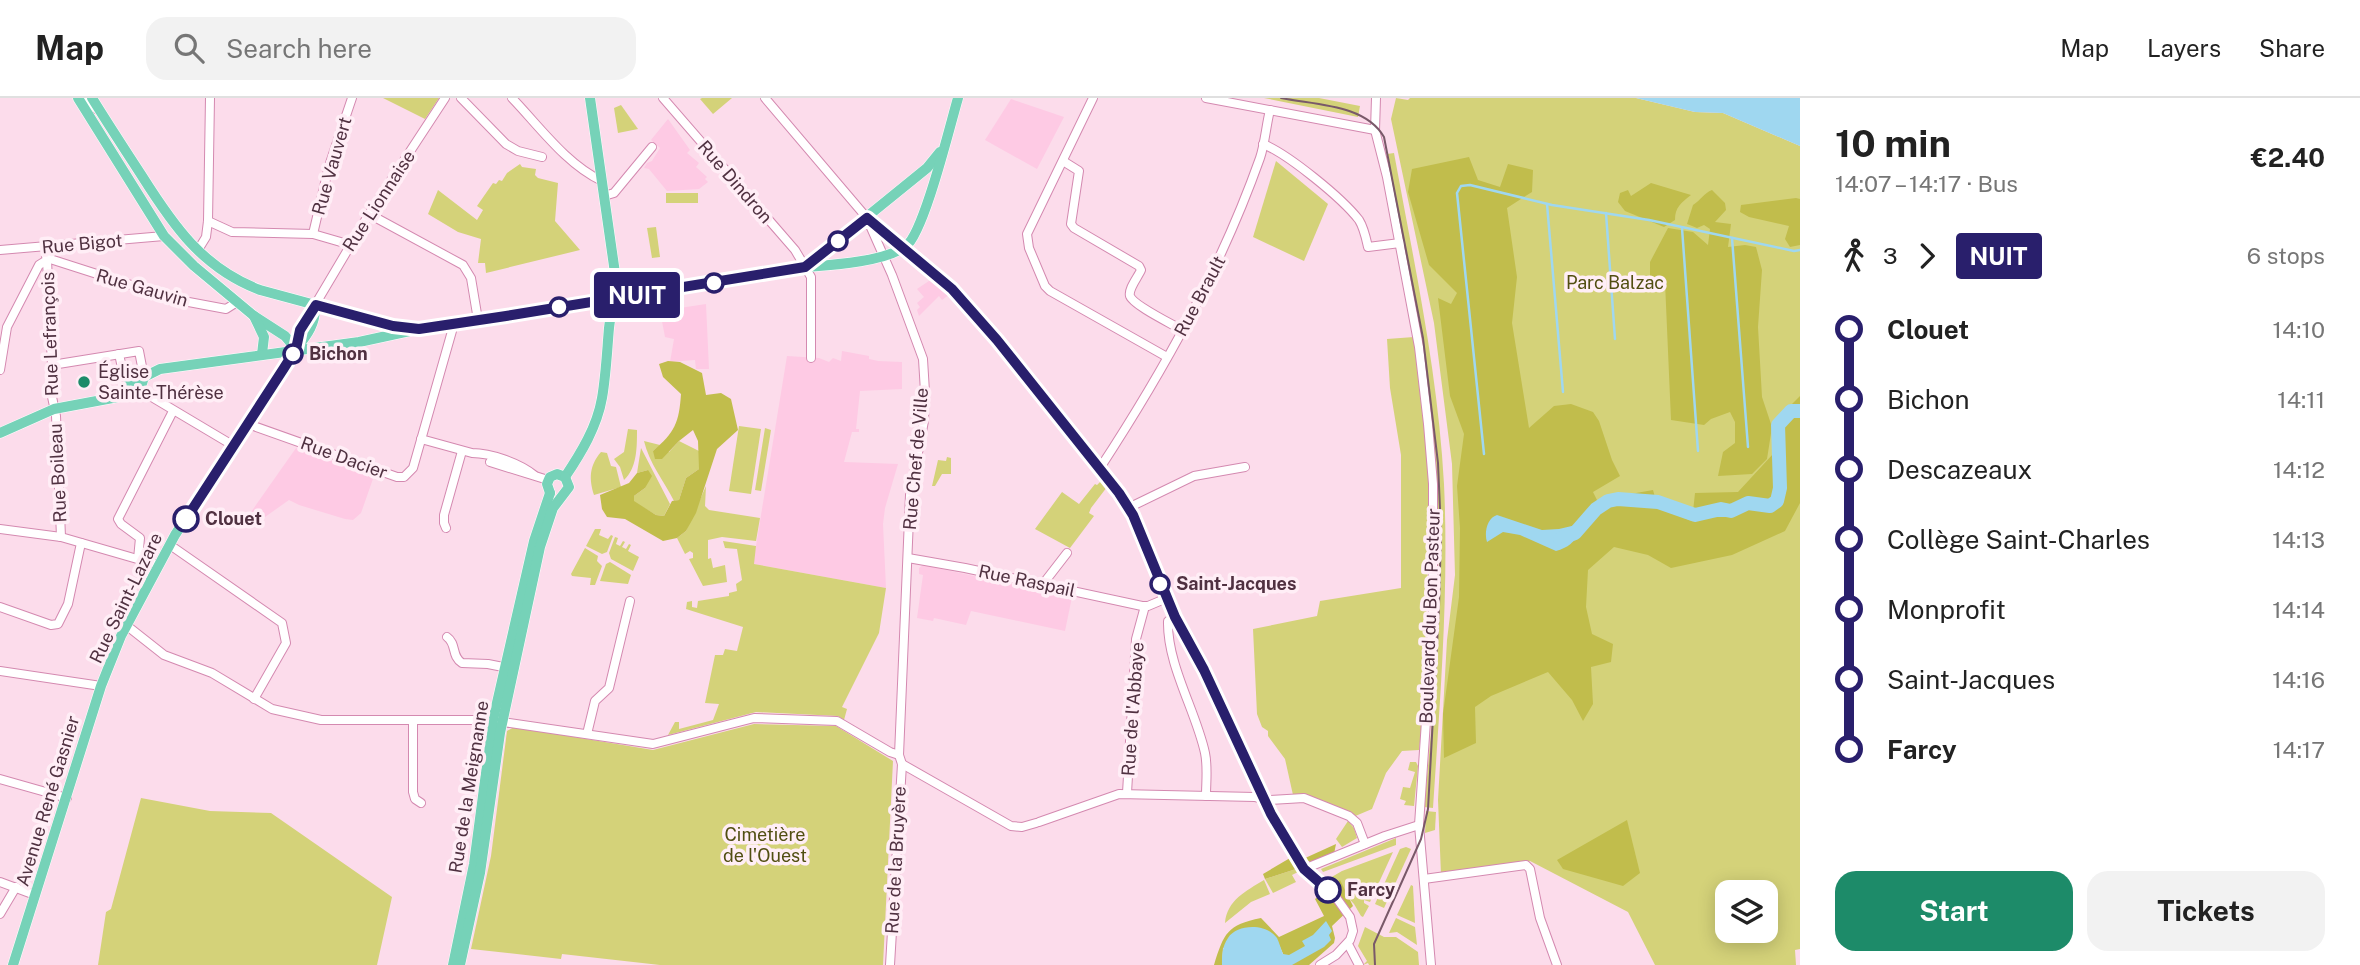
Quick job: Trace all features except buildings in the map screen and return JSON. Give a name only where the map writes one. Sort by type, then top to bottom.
[{"type":"main road","points":[[78,98],[164,236],[194,266],[254,316],[285,336],[296,349]]},
{"type":"main road","points":[[92,98],[168,217],[198,250],[239,281],[267,292],[393,326],[419,329]]},
{"type":"main road","points":[[565,477],[588,437],[598,413],[610,318],[615,299],[616,280],[590,98]]},
{"type":"main road","points":[[0,433],[54,408],[118,397],[160,369],[359,342],[419,329],[805,267],[829,266],[903,248],[915,236],[937,175],[957,99]]},
{"type":"main road","points":[[805,267],[927,168],[942,149]]},
{"type":"main road","name":"Rue Saint-Lazare","points":[[101,686],[126,625],[158,565],[312,325],[316,317],[316,305]]},
{"type":"main road","points":[[254,316],[264,337],[262,354]]},
{"type":"main road","points":[[557,474],[565,477],[569,487],[565,494],[555,495],[547,487],[548,480],[557,474]]},
{"type":"main road","name":"Rue de la Meignanne","points":[[453,965],[534,541],[555,495]]},
{"type":"main road","name":"Avenue René Gasnier","points":[[16,962],[101,686]]},
{"type":"main road","name":"Rue de la Meignanne","points":[[460,965],[480,873],[498,721]]},
{"type":"street","points":[[85,98],[103,116]]},
{"type":"street","points":[[198,250],[206,237],[208,221],[210,98]]},
{"type":"street","name":"Rue Vauvert","points":[[313,234],[330,166],[352,98]]},
{"type":"street","name":"Rue Lionnaise","points":[[316,305],[369,214],[445,98]]},
{"type":"street","points":[[461,98],[506,144],[518,151],[542,157]]},
{"type":"street","points":[[512,98],[584,171],[602,181]]},
{"type":"street","name":"Rue Dindron","points":[[663,98],[795,250],[805,267]]},
{"type":"street","points":[[765,98],[867,218],[952,289],[997,340],[1100,468],[1128,508],[1175,617],[1204,670],[1285,839],[1304,869],[1335,896],[1348,913],[1353,931],[1348,944],[1320,965]]},
{"type":"street","points":[[1093,98],[1027,234],[1029,248],[1045,286],[1050,291],[1167,357]]},
{"type":"street","points":[[1206,98],[1375,130]]},
{"type":"street","name":"Boulevard du Bon Pasteur","points":[[1376,99],[1375,130],[1400,243],[1424,384],[1434,521],[1433,617],[1419,825],[1431,965]]},
{"type":"street","name":"Rue Brault","points":[[1100,468],[1200,300],[1224,250],[1260,156],[1269,110]]},
{"type":"street","points":[[1263,144],[1307,172],[1354,214],[1363,226],[1368,247],[1400,243]]},
{"type":"street","points":[[604,196],[616,191],[652,147]]},
{"type":"street","points":[[1063,161],[1079,172],[1071,224],[1138,265],[1141,270],[1130,292],[1131,297],[1137,304],[1182,330]]},
{"type":"street","points":[[369,214],[463,265],[471,278],[478,320]]},
{"type":"street","name":"Rue Chef de Ville","points":[[867,218],[923,361],[925,405],[910,495],[901,760]]},
{"type":"street","points":[[208,221],[232,232],[313,234],[351,245]]},
{"type":"street","name":"Rue Bigot","points":[[0,250],[164,236]]},
{"type":"street","name":"Rue Lefrançois","points":[[46,247],[51,392],[54,408]]},
{"type":"street","points":[[0,370],[7,327],[39,265],[47,259]]},
{"type":"street","name":"Rue Gauvin","points":[[47,259],[178,300],[226,309],[237,302]]},
{"type":"street","points":[[805,267],[811,279],[811,358]]},
{"type":"street","name":"Rue Dacier","points":[[248,424],[397,477],[404,477],[413,468],[454,324]]},
{"type":"street","points":[[52,365],[139,352],[137,384]]},
{"type":"street","points":[[119,354],[124,377],[173,411],[234,446]]},
{"type":"street","name":"Rue Boileau","points":[[54,408],[61,537]]},
{"type":"street","points":[[138,559],[140,538],[118,519],[173,411]]},
{"type":"street","points":[[421,439],[472,453],[478,458],[548,480]]},
{"type":"street","points":[[446,528],[443,515],[462,451]]},
{"type":"street","points":[[1128,508],[1194,476],[1245,467]]},
{"type":"street","points":[[0,529],[61,537],[158,565]]},
{"type":"street","points":[[0,607],[51,625],[58,624],[68,604],[81,542]]},
{"type":"street","points":[[170,545],[282,623],[286,643],[254,699]]},
{"type":"street","points":[[1043,584],[1067,552]]},
{"type":"street","name":"Rue Raspail","points":[[908,558],[1145,606]]},
{"type":"street","points":[[1145,606],[1167,598]]},
{"type":"street","points":[[587,734],[595,701],[610,688],[630,601]]},
{"type":"street","name":"Rue de l'Abbaye","points":[[1128,793],[1136,639],[1145,606]]},
{"type":"street","points":[[1175,617],[1168,621],[1168,630],[1179,676],[1205,755],[1206,796]]},
{"type":"street","points":[[126,625],[164,655],[212,673],[272,709],[321,720],[498,721],[653,744],[754,718],[837,721],[1011,825],[1022,827],[1116,794],[1304,799],[1349,816],[1357,823],[1365,844]]},
{"type":"street","points":[[447,637],[453,643],[457,660],[462,663],[488,664],[510,669]]},
{"type":"street","points":[[4,671],[101,686]]},
{"type":"street","points":[[413,721],[412,793],[421,803]]},
{"type":"street","name":"Rue de la Bruyère","points":[[890,965],[901,760]]},
{"type":"street","points":[[0,779],[66,798]]},
{"type":"street","points":[[1304,869],[1419,825]]},
{"type":"street","points":[[1424,879],[1524,865],[1530,869],[1540,918],[1557,965]]},
{"type":"street","points":[[0,882],[35,895]]},
{"type":"street","points":[[0,915],[16,887]]},
{"type":"street","points":[[1348,944],[1358,963]]},
{"type":"shaded area","points":[[1011,99],[1064,117],[1037,169],[985,140]]},
{"type":"shaded area","points":[[668,119],[690,150],[687,153],[699,163],[696,167],[707,177],[705,179],[708,182],[699,189],[667,191],[649,169],[644,168],[660,148],[651,140]]},
{"type":"shaded area","points":[[1469,157],[1478,180],[1500,187],[1508,164],[1533,170],[1532,192],[1507,208],[1517,277],[1512,323],[1529,428],[1554,406],[1571,404],[1593,412],[1620,476],[1593,492],[1597,500],[1653,490],[1658,508],[1692,521],[1695,493],[1738,492],[1773,454],[1776,420],[1800,396],[1800,503],[1785,531],[1732,555],[1671,568],[1648,555],[1614,547],[1588,570],[1586,607],[1592,634],[1613,644],[1611,662],[1591,667],[1593,704],[1583,721],[1572,700],[1548,672],[1491,696],[1475,707],[1476,743],[1444,758],[1443,714],[1459,597],[1460,528],[1457,486],[1464,434],[1450,396],[1438,298],[1451,304],[1457,293],[1429,265],[1408,192],[1412,169]]},
{"type":"shaded area","points":[[1651,183],[1691,195],[1679,206],[1675,220],[1664,227],[1625,211],[1618,202],[1620,193],[1628,190],[1631,196]]},
{"type":"shaded area","points":[[1712,190],[1725,203],[1726,210],[1715,222],[1731,224],[1728,247],[1756,247],[1762,270],[1758,327],[1762,397],[1772,427],[1767,459],[1752,474],[1718,476],[1723,452],[1735,443],[1735,422],[1730,412],[1711,419],[1704,425],[1671,420],[1665,282],[1650,278],[1650,262],[1668,228],[1693,232],[1708,245],[1710,229],[1704,225],[1697,228],[1687,224],[1693,205]]},
{"type":"shaded area","points":[[1800,199],[1800,245],[1790,247],[1785,239],[1789,226],[1749,217],[1740,212],[1741,205]]},
{"type":"shaded area","points":[[932,279],[950,294],[942,300],[939,296],[919,316],[917,310],[920,307],[917,303],[924,297],[917,289]]},
{"type":"shaded area","points":[[706,304],[709,369],[696,369],[695,360],[670,362],[674,339],[665,337],[660,311]]},
{"type":"shaded area","points":[[842,351],[869,356],[869,359],[878,361],[902,362],[902,389],[860,391],[856,429],[859,429],[859,432],[852,432],[844,462],[898,464],[883,524],[886,588],[753,564],[787,356],[819,358],[829,362],[833,358],[841,361]]},
{"type":"shaded area","points":[[668,361],[680,362],[702,373],[706,395],[721,393],[731,399],[738,430],[717,449],[696,513],[686,531],[677,538],[663,541],[625,519],[607,517],[602,509],[600,495],[629,483],[637,473],[648,470],[652,476],[645,488],[634,496],[634,501],[656,515],[664,516],[672,501],[679,500],[686,478],[699,469],[698,441],[693,430],[662,459],[655,459],[653,451],[674,426],[680,404],[681,394],[663,377],[659,364]]},
{"type":"shaded area","points":[[296,448],[374,476],[361,513],[353,520],[345,519],[289,500],[265,517],[257,515],[254,518],[249,515]]},
{"type":"shaded area","points":[[923,565],[1072,597],[1065,631],[971,611],[966,625],[934,618],[933,621],[917,618],[923,575],[919,574],[919,568]]},
{"type":"shaded area","points":[[1627,820],[1640,873],[1623,886],[1563,869],[1557,860]]},
{"type":"shaded area","points":[[1336,844],[1334,854],[1314,863],[1303,859]]},
{"type":"shaded area","points":[[1290,858],[1296,869],[1265,879],[1263,874]]},
{"type":"shaded area","points":[[1340,880],[1353,906],[1332,926],[1334,943],[1309,965],[1288,965],[1276,938],[1223,948],[1222,965],[1214,965],[1224,938],[1241,924],[1261,918],[1279,937],[1324,916],[1315,899]]},
{"type":"green space","points":[[383,98],[439,98],[425,119]]},
{"type":"green space","points":[[732,98],[713,114],[700,99]]},
{"type":"green space","points":[[1264,98],[1319,98],[1360,106],[1358,117]]},
{"type":"green space","name":"Parc Balzac","points":[[1396,98],[1636,98],[1695,112],[1723,113],[1800,146],[1800,949],[1795,950],[1796,965],[1655,965],[1628,912],[1530,861],[1441,875],[1438,800],[1447,640],[1455,575],[1452,464],[1434,323],[1391,119]]},
{"type":"green space","points":[[621,105],[638,129],[618,133],[614,108]]},
{"type":"green space","points":[[1394,153],[1431,359],[1444,484],[1445,606],[1433,808],[1424,807],[1437,630],[1438,496],[1421,340],[1387,154]]},
{"type":"green space","points":[[1276,161],[1328,204],[1304,261],[1253,237]]},
{"type":"green space","points":[[520,164],[522,167],[536,169],[535,175],[538,178],[558,183],[555,221],[580,250],[486,273],[485,263],[478,263],[481,239],[458,232],[428,214],[438,190],[477,220],[483,210],[477,206],[493,183],[502,181],[507,173]]},
{"type":"green space","points":[[666,193],[698,193],[698,203],[666,203]]},
{"type":"green space","points":[[656,227],[660,257],[652,258],[647,228]]},
{"type":"green space","points":[[1414,337],[1428,443],[1430,505],[1423,715],[1419,750],[1402,751],[1386,773],[1372,809],[1353,817],[1317,799],[1293,795],[1285,759],[1268,736],[1268,731],[1262,727],[1257,714],[1253,629],[1317,616],[1320,601],[1401,588],[1401,455],[1390,388],[1387,339]]},
{"type":"green space","points":[[739,426],[761,429],[751,494],[729,491]]},
{"type":"green space","points":[[765,428],[771,430],[761,491],[755,490]]},
{"type":"green space","points":[[628,429],[637,430],[636,451],[632,470],[624,480],[614,459],[624,452]]},
{"type":"green space","points":[[644,441],[660,445],[653,451],[669,452],[679,441],[699,451],[699,469],[686,478],[679,500],[674,501],[653,464]]},
{"type":"green space","points":[[641,448],[670,504],[664,516],[656,515],[634,502],[634,496],[645,488],[648,470],[637,473]]},
{"type":"green space","points":[[601,452],[607,453],[611,466],[616,467],[621,487],[594,495],[591,473]]},
{"type":"green space","points":[[947,457],[951,458],[951,474],[942,474],[935,486],[932,486],[938,460],[946,461]]},
{"type":"green space","points":[[1102,480],[1107,487],[1091,508],[1089,513],[1094,516],[1070,548],[1035,529],[1062,492],[1079,504],[1095,484]]},
{"type":"green space","points":[[706,486],[705,506],[709,510],[760,518],[756,541],[722,537],[708,540],[708,559],[711,558],[713,568],[725,565],[727,582],[703,586],[689,559],[693,558],[693,553],[690,551],[685,554],[677,538],[686,531]]},
{"type":"green space","points":[[595,529],[601,529],[599,535],[608,539],[613,536],[607,552],[602,554],[586,546]]},
{"type":"green space","points":[[615,537],[618,538],[616,544],[620,546],[625,542],[622,547],[626,549],[631,545],[628,551],[639,557],[633,571],[611,559],[609,553]]},
{"type":"green space","points":[[723,541],[756,546],[754,564],[886,588],[879,633],[842,707],[847,709],[844,720],[838,716],[756,712],[668,735],[675,722],[679,722],[679,729],[713,720],[719,704],[705,703],[715,655],[723,655],[725,649],[737,651],[743,627],[686,609],[687,602],[692,601],[692,607],[697,608],[698,601],[729,596],[729,593],[737,591],[736,584],[742,580],[737,549],[725,548]]},
{"type":"green space","points":[[585,548],[598,556],[597,561],[602,566],[595,585],[590,585],[591,578],[571,574]]},
{"type":"green space","points":[[610,562],[631,575],[628,584],[600,581],[606,564]]},
{"type":"green space","name":"Cimetière de l'Ouest","points":[[754,724],[836,726],[893,761],[883,965],[660,965],[562,954],[561,959],[471,949],[491,856],[507,731],[514,727],[653,750]]},
{"type":"green space","points":[[1410,762],[1416,762],[1418,766],[1414,806],[1404,805],[1406,801],[1400,799],[1403,787],[1410,788],[1415,772],[1408,770]]},
{"type":"green space","points":[[141,798],[210,811],[271,813],[392,897],[377,965],[98,965],[106,912],[111,909]]},
{"type":"green space","points":[[1426,811],[1436,812],[1435,830],[1425,833]]},
{"type":"green space","points":[[1348,821],[1357,838],[1342,847],[1336,839]]},
{"type":"green space","points":[[1396,838],[1396,845],[1323,872],[1321,869]]},
{"type":"green space","points":[[1400,849],[1411,849],[1384,908],[1375,904]]},
{"type":"green space","points":[[1393,852],[1370,902],[1364,900],[1369,906],[1363,917],[1330,878]]},
{"type":"green space","points":[[1296,869],[1298,872],[1292,875],[1296,882],[1273,893],[1265,879]]},
{"type":"green space","points":[[1264,880],[1270,894],[1251,902],[1225,923],[1233,902]]},
{"type":"green space","points":[[1411,885],[1413,886],[1415,923],[1397,915]]},
{"type":"green space","points":[[1396,918],[1415,927],[1417,945],[1397,932],[1389,933]]},
{"type":"green space","points":[[1365,927],[1384,937],[1396,937],[1418,952],[1419,965],[1363,965],[1367,961],[1358,946]]},
{"type":"water","points":[[1636,98],[1800,98],[1800,146],[1723,113],[1695,112]]},
{"type":"water","points":[[1497,515],[1542,530],[1576,525],[1577,531],[1569,545],[1556,551],[1520,535],[1503,532],[1487,542],[1487,526]]},
{"type":"water","points":[[1326,921],[1332,931],[1329,935],[1331,940],[1324,947],[1292,965],[1222,965],[1222,954],[1228,938],[1238,930],[1252,927],[1266,930],[1277,938],[1283,954],[1289,955],[1305,946],[1302,941],[1313,935]]},
{"type":"waterway","points":[[1484,454],[1457,193],[1461,186],[1470,185],[1552,205],[1649,220],[1794,251],[1800,250]]},
{"type":"waterway","points":[[1547,204],[1563,392]]},
{"type":"waterway","points":[[1606,213],[1615,339]]},
{"type":"waterway","points":[[1682,228],[1698,451]]},
{"type":"waterway","points":[[1732,238],[1748,447]]},
{"type":"waterway","points":[[1560,539],[1575,533],[1596,509],[1608,501],[1618,499],[1658,502],[1695,515],[1721,509],[1731,511],[1748,503],[1770,506],[1777,501],[1780,488],[1778,425],[1791,411],[1800,411]]},
{"type":"tram line","points":[[1281,98],[1352,112],[1376,126],[1384,137],[1423,338],[1438,463],[1441,532],[1439,607],[1428,809],[1421,839],[1374,944],[1375,965]]},
{"type":"bus line","name":"NUIT","points":[[186,519],[296,349],[300,330],[316,305],[393,326],[419,329],[615,299],[805,267],[867,218],[952,289],[997,340],[1119,493],[1133,515],[1175,617],[1204,670],[1271,814],[1304,869],[1328,890]]},
{"type":"place","name":"Bichon","points":[[293,354]]},
{"type":"place","name":"Église Sainte-Thérèse","points":[[84,382]]},
{"type":"place","name":"Clouet","points":[[186,519]]},
{"type":"place","name":"Saint-Jacques","points":[[1160,584]]},
{"type":"place","name":"Farcy","points":[[1328,890]]}]
